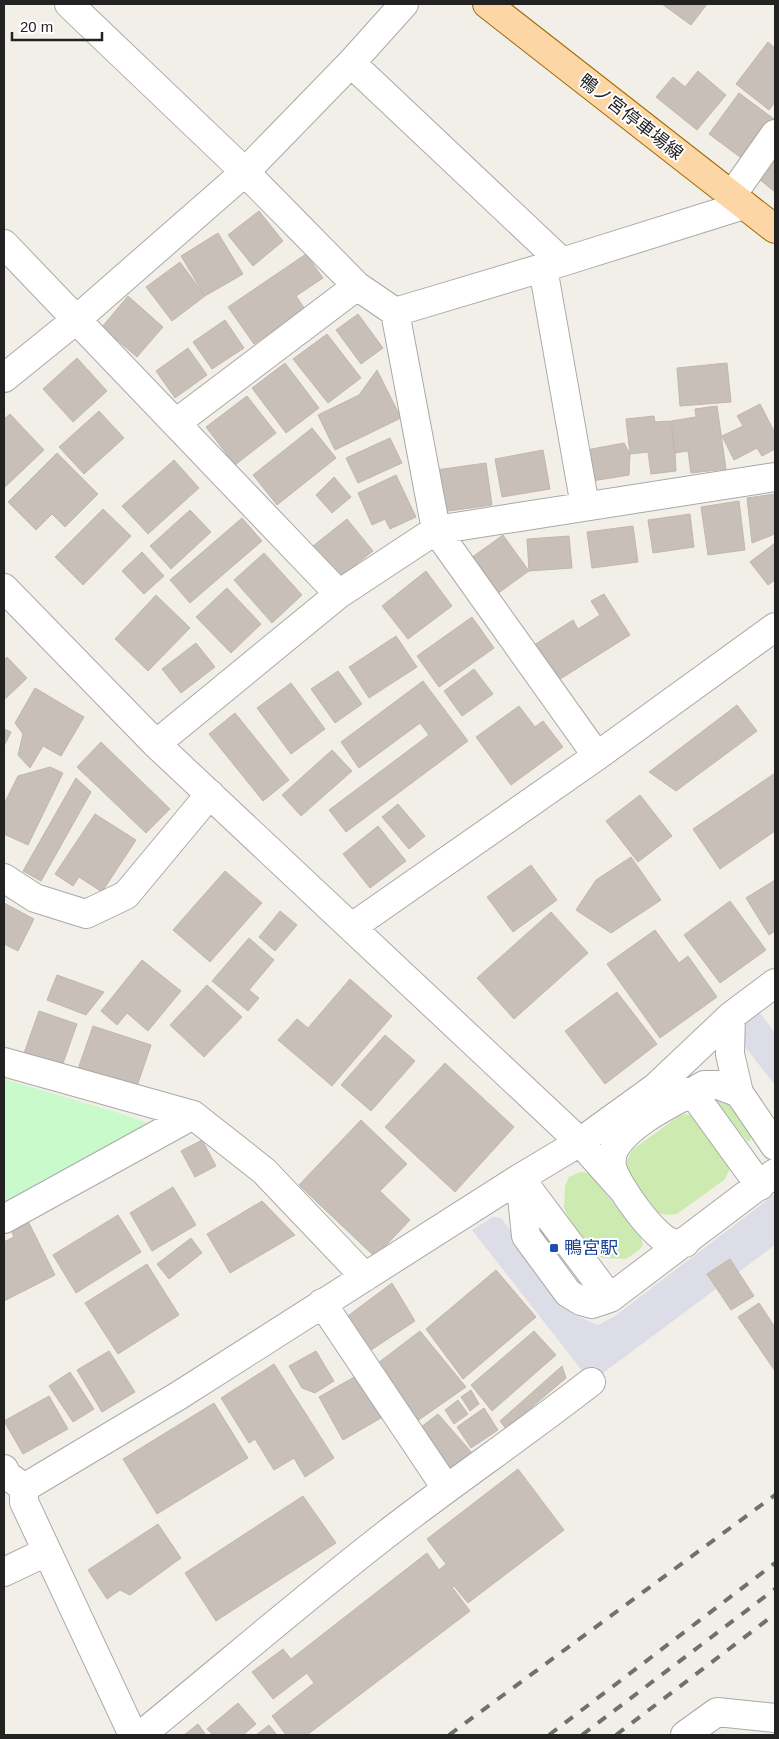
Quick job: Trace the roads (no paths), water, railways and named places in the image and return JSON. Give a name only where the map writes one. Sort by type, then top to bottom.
[{"type":"main road","name":"鴨ノ宮停車場線","points":[[487,4],[775,229]]},
{"type":"street","points":[[69,4],[245,172],[356,286],[395,312],[436,530],[597,756]]},
{"type":"street","points":[[4,378],[77,319],[245,172],[404,4]]},
{"type":"street","points":[[350,63],[552,265],[585,506]]},
{"type":"street","points":[[395,312],[552,265],[738,200],[775,134]]},
{"type":"street","points":[[4,244],[338,594]]},
{"type":"street","points":[[176,423],[356,286]]},
{"type":"street","points":[[156,744],[338,594],[436,530],[775,477]]},
{"type":"street","points":[[4,588],[156,744],[580,1142],[622,1189],[657,1233],[670,1242],[685,1242]]},
{"type":"street","points":[[352,928],[597,756],[775,627]]},
{"type":"street","points":[[4,878],[35,898],[86,914],[126,895],[210,794]]},
{"type":"street","points":[[24,1488],[178,1396],[322,1303],[580,1142],[656,1087],[731,1016],[775,983]]},
{"type":"street","points":[[731,1016],[730,1054],[739,1093],[775,1146]]},
{"type":"street","points":[[4,1062],[193,1115],[264,1171],[365,1277]]},
{"type":"street","points":[[622,1189],[611,1166],[614,1149],[634,1127],[704,1085],[718,1085],[739,1093]]},
{"type":"street","points":[[520,1178],[610,1298],[768,1180],[692,1092],[656,1087]]},
{"type":"street","points":[[4,1219],[193,1115]]},
{"type":"street","points":[[322,1303],[446,1488]]},
{"type":"street","points":[[141,1735],[382,1537],[446,1488],[544,1419],[591,1382]]},
{"type":"street","points":[[4,1469],[7,1475],[24,1488]]},
{"type":"street","points":[[24,1488],[24,1502],[46,1552],[133,1735]]},
{"type":"street","points":[[4,1572],[46,1552]]},
{"type":"street","points":[[685,1735],[717,1712],[775,1718]]},
{"type":"railway","points":[[449,1735],[775,1495]]},
{"type":"railway","points":[[549,1735],[775,1563]]},
{"type":"railway","points":[[582,1735],[775,1589]]},
{"type":"railway","points":[[616,1735],[775,1614]]},
{"type":"place","name":"鴨宮駅","points":[[554,1248]]}]
